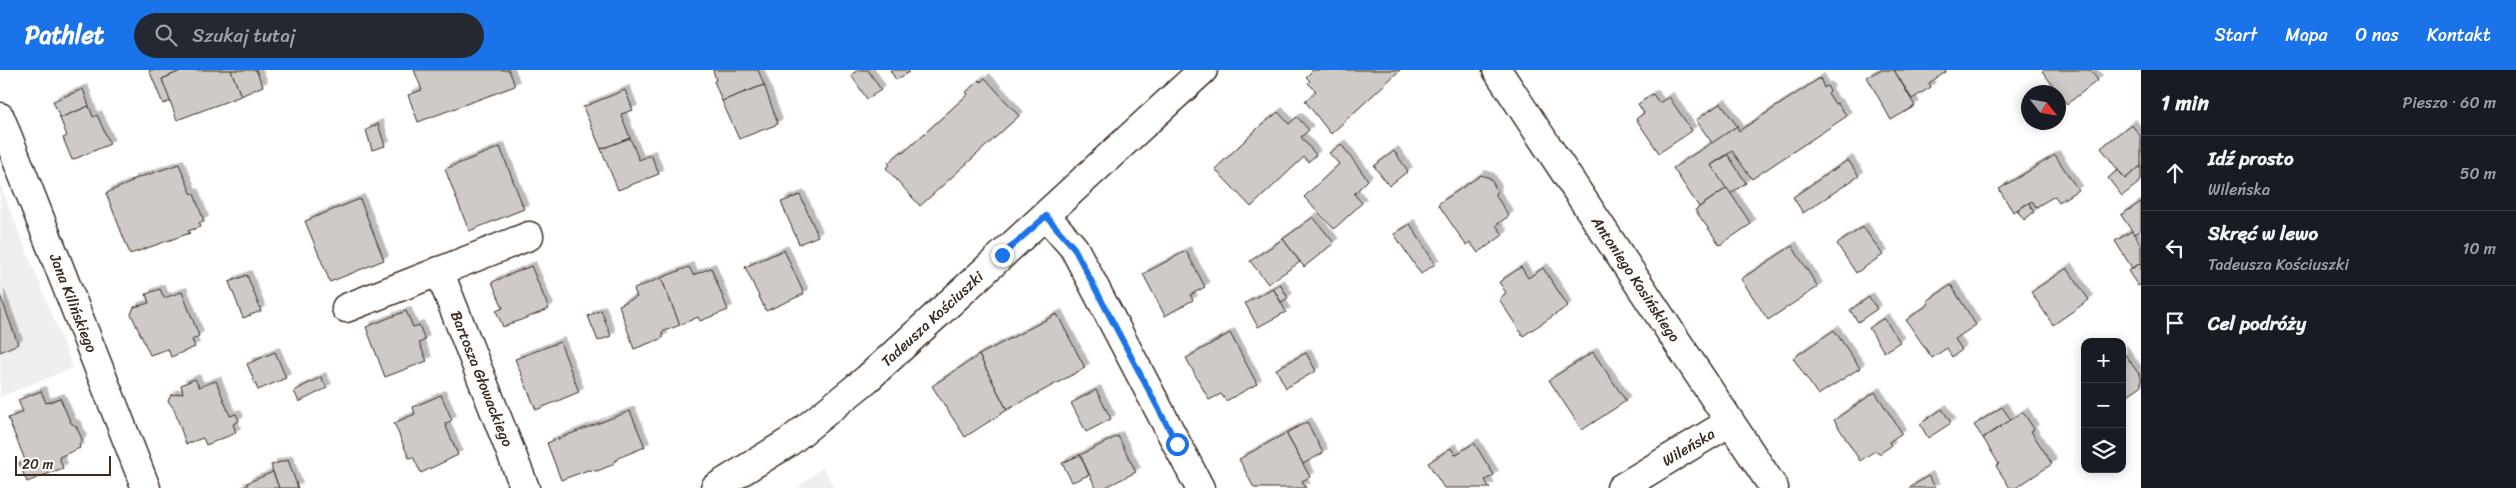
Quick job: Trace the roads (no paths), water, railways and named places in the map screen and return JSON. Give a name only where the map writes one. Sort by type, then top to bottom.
[{"type":"street","name":"Tadeusza Kościuszki","points":[[715,488],[789,442],[868,379],[1203,70]]},
{"type":"street","name":"Antoniego Kosińskiego","points":[[1498,70],[1774,488]]},
{"type":"street","name":"Jana Kilińskiego","points":[[0,117],[146,488]]},
{"type":"street","points":[[1046,216],[1074,248],[1200,488]]},
{"type":"street","points":[[346,308],[529,236]]},
{"type":"street","name":"Bartosza Głowackiego","points":[[439,271],[525,488]]},
{"type":"street","name":"Wileńska","points":[[1621,488],[1730,422]]}]
